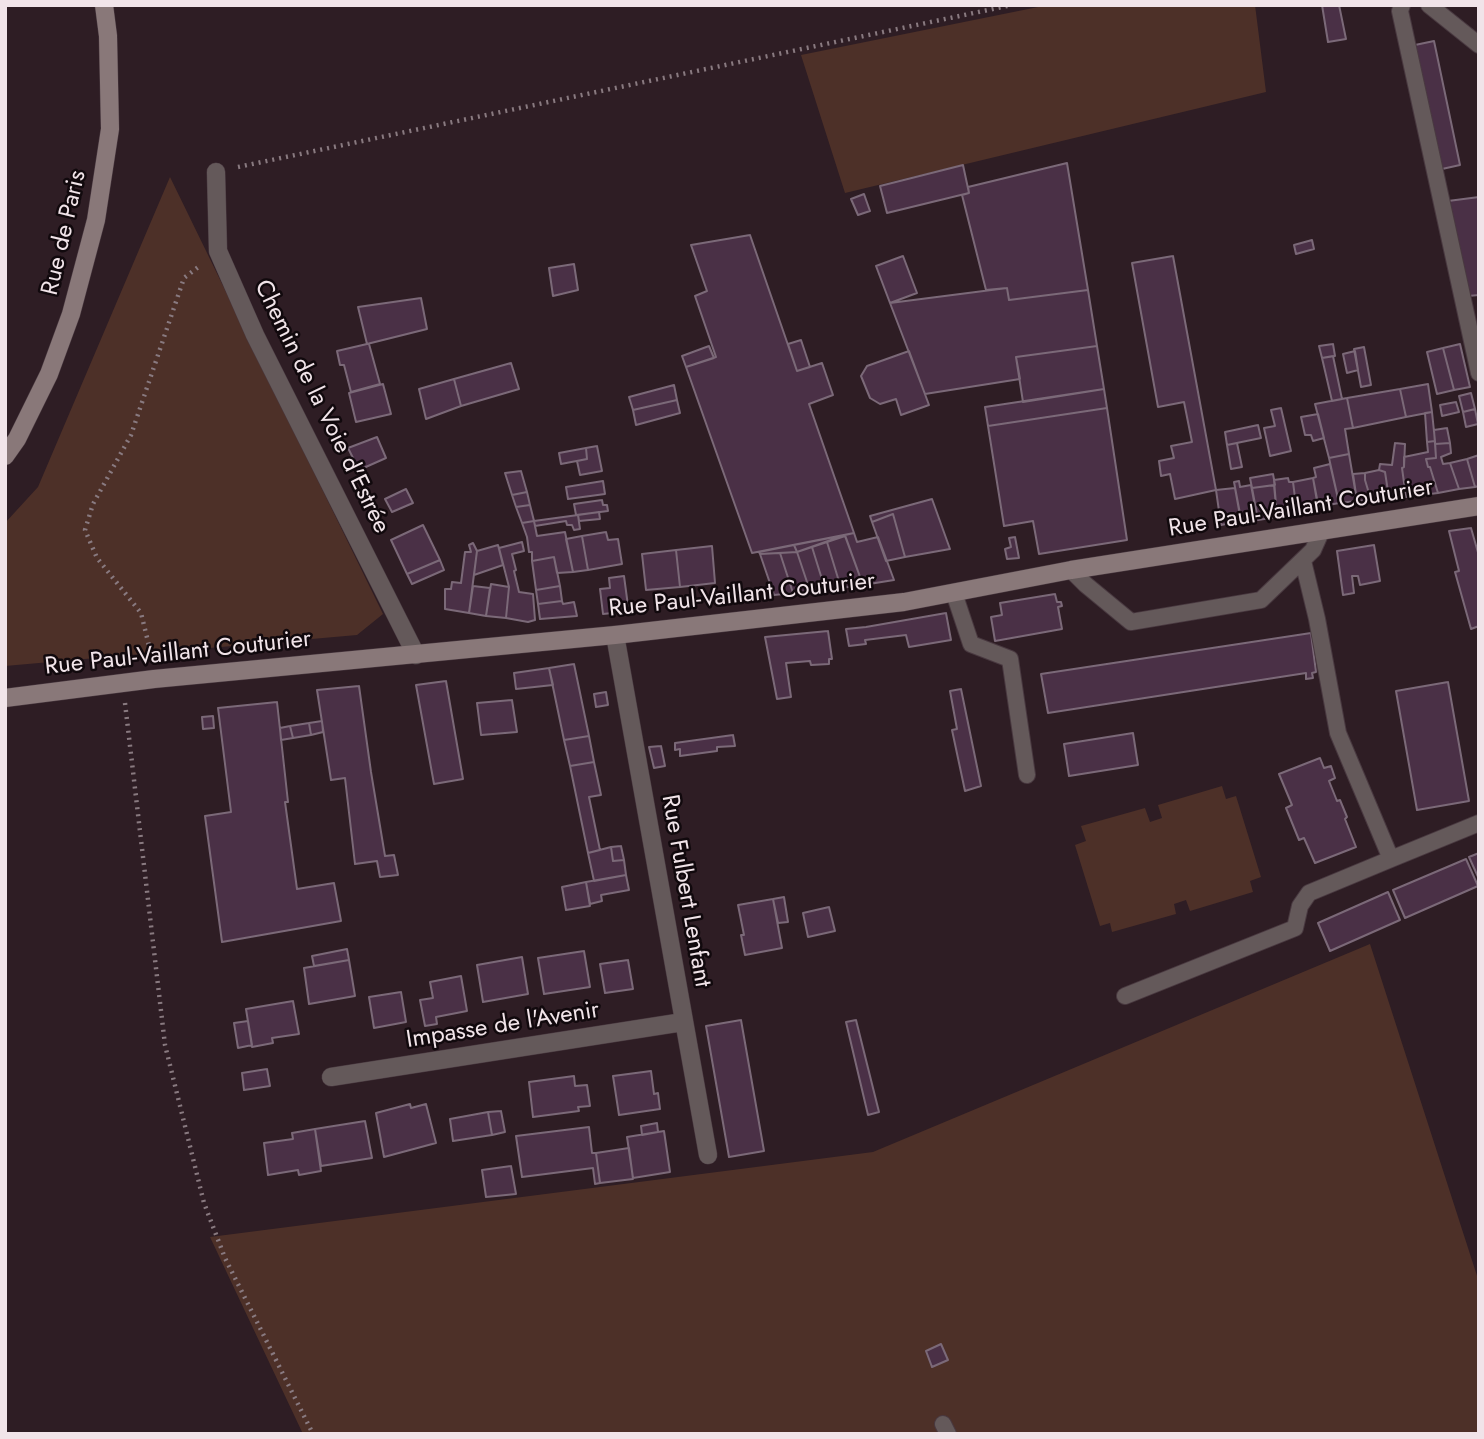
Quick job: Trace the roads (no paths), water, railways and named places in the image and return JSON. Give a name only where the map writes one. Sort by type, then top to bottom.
[{"type":"street","name":"Rue de Paris","points":[[5,456],[17,439],[49,374],[71,314],[96,220],[110,129],[108,36],[104,5]]},
{"type":"street","name":"Chemin de la Voie d'Estrée","points":[[216,172],[218,251],[256,335],[416,655]]},
{"type":"street","name":"Rue Paul-Vaillant Couturier","points":[[5,698],[154,679],[615,635],[904,603],[1071,570],[1479,506]]},
{"type":"street","name":"Rue Fulbert Lenfant","points":[[615,635],[708,1155]]},
{"type":"street","name":"Impasse de l'Avenir","points":[[331,1077],[684,1022]]},
{"type":"lane","points":[[1402,5],[1403,24],[1479,373]]},
{"type":"lane","points":[[1429,5],[1479,45]]},
{"type":"lane","points":[[1071,570],[1131,622],[1261,600],[1313,550],[1321,532]]},
{"type":"lane","points":[[1303,561],[1317,619],[1338,733],[1391,859]]},
{"type":"lane","points":[[954,593],[971,644],[1010,659],[1027,775]]},
{"type":"lane","points":[[1125,996],[1294,928],[1300,906],[1309,893],[1479,823]]}]
